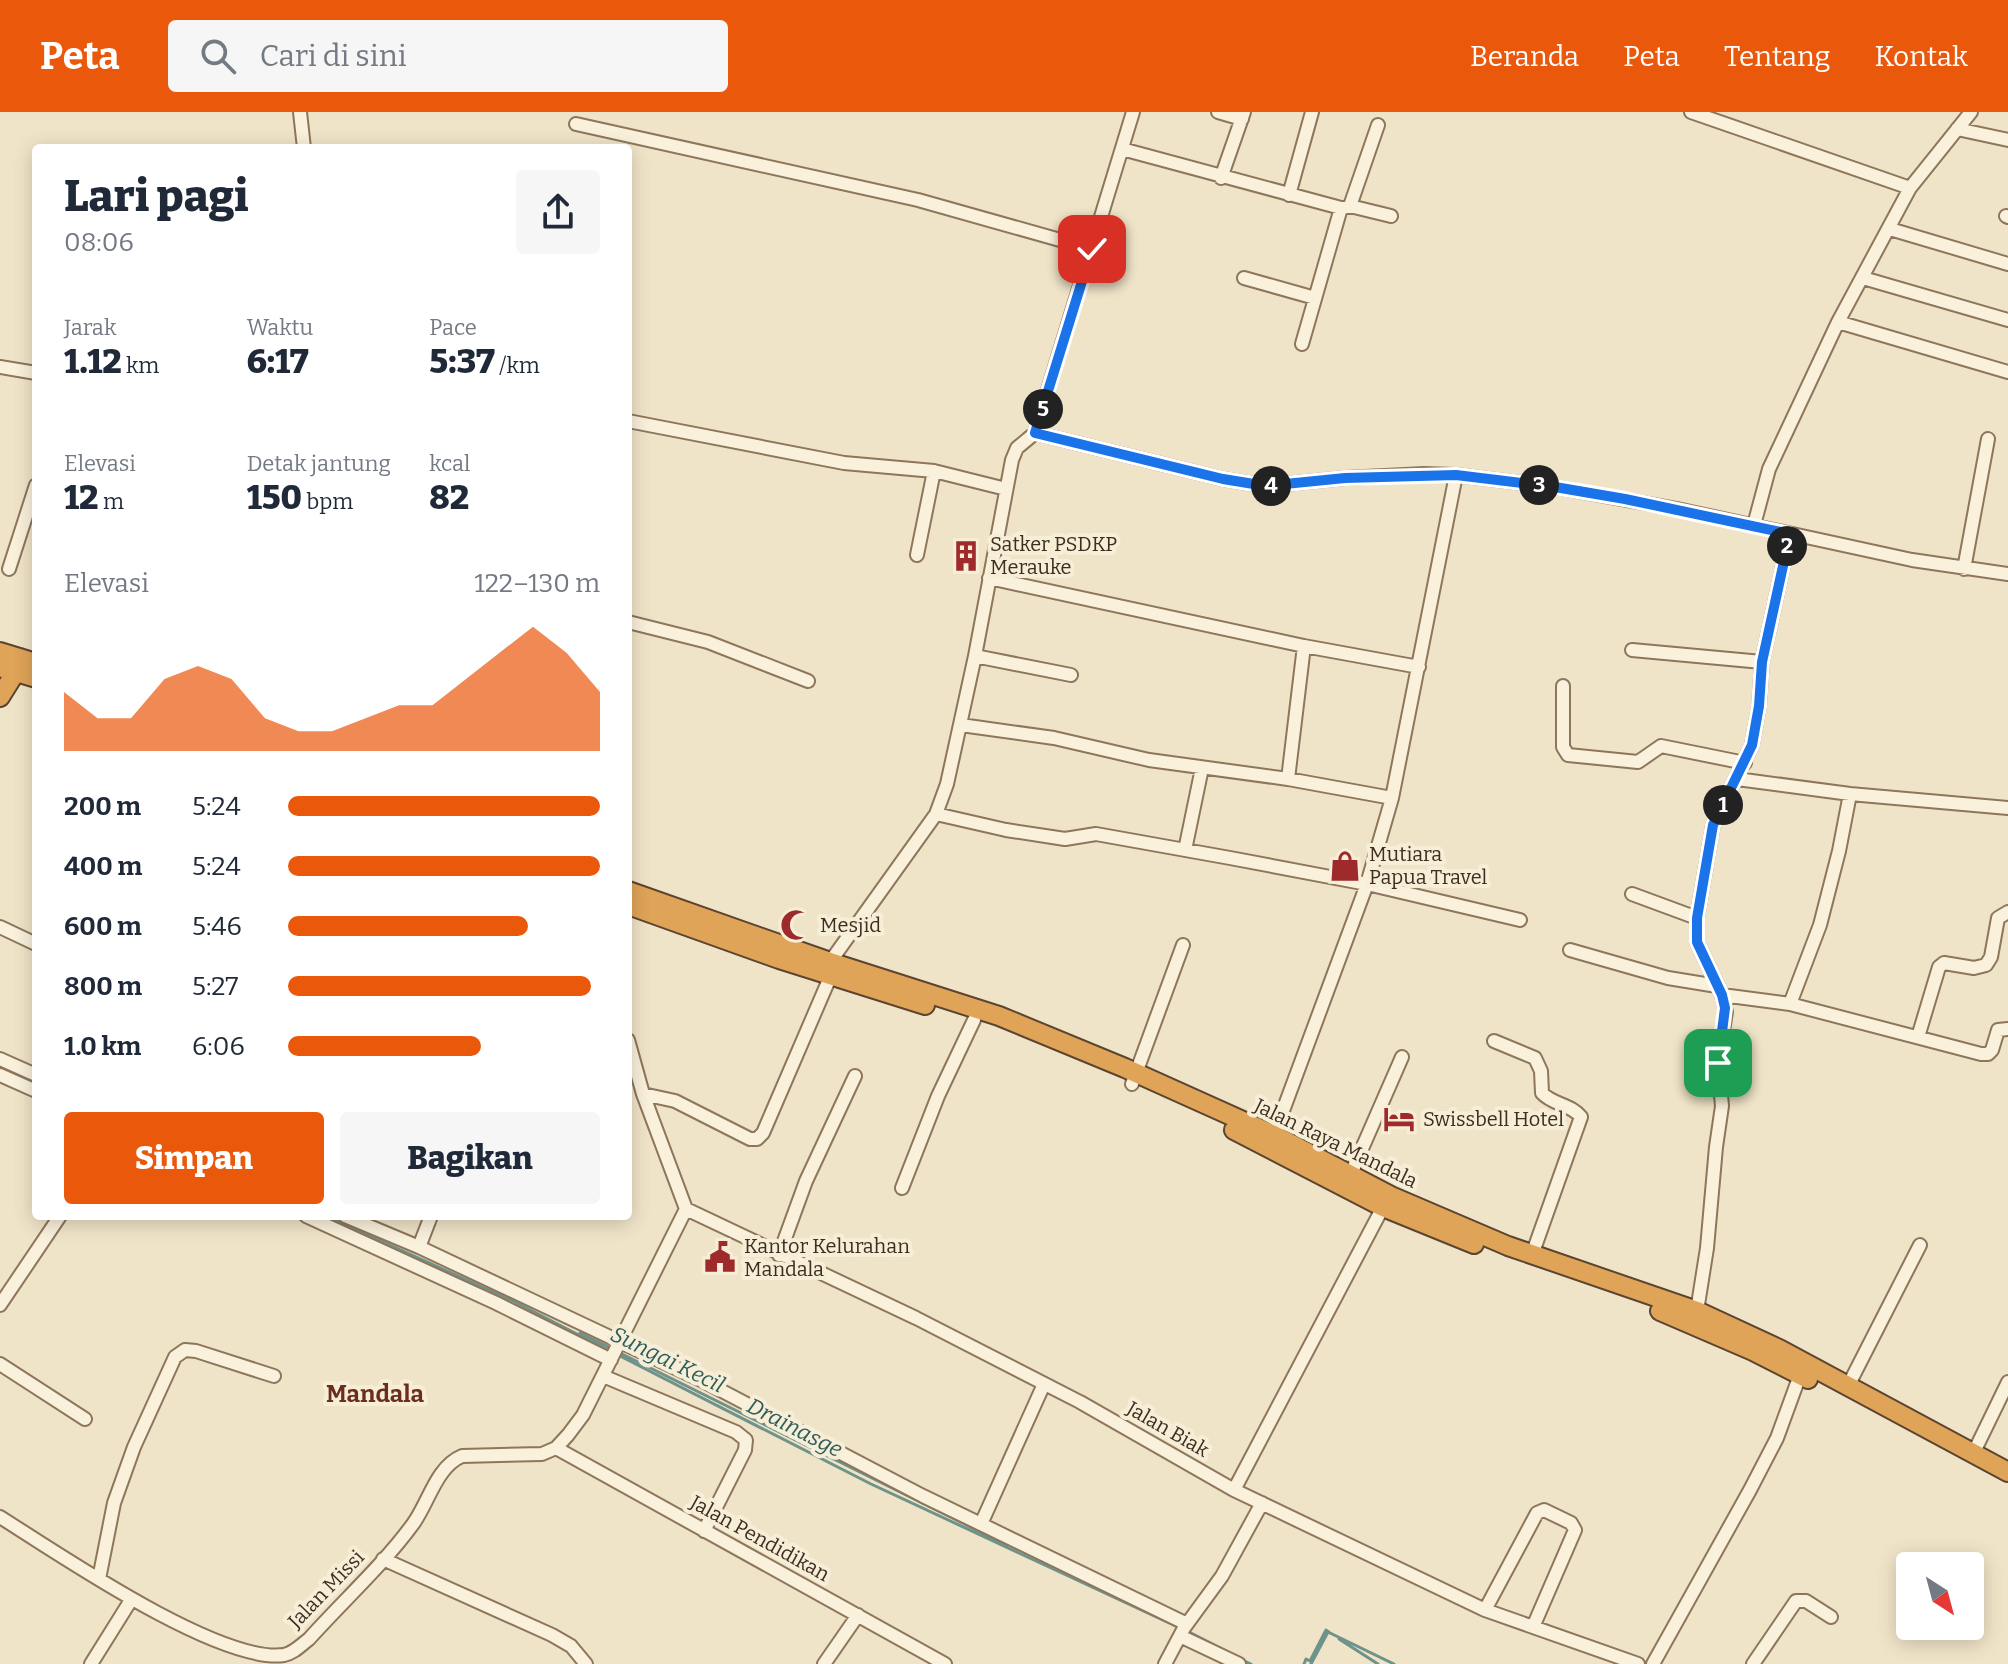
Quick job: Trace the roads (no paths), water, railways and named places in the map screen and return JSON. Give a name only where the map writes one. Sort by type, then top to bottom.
[{"type":"highway","points":[[0,652],[18,665],[0,697]]},
{"type":"highway","name":"Jalan Raya Mandala","points":[[632,893],[1134,1079],[1274,1135],[1391,1196],[1682,1319],[1800,1375],[2008,1485]]},
{"type":"highway","name":"Jalan Raya Mandala","points":[[632,906],[830,968],[999,1016],[1134,1079],[1383,1207],[1487,1249],[1697,1311],[1779,1349],[2008,1472]]},
{"type":"street","points":[[300,112],[304,144]]},
{"type":"street","points":[[643,1094],[675,1101],[750,1139],[757,1139],[763,1133],[830,968],[936,814],[947,784],[961,725],[1015,453],[1035,433],[1133,112]]},
{"type":"street","points":[[1218,112],[1243,116],[1221,178]]},
{"type":"street","points":[[1289,195],[1312,112]]},
{"type":"street","points":[[1691,112],[1910,188]]},
{"type":"street","points":[[1754,525],[1769,469],[1838,322],[1910,188],[1971,112]]},
{"type":"street","points":[[576,124],[918,200],[1092,249]]},
{"type":"street","points":[[1302,344],[1345,207],[1378,125]]},
{"type":"street","points":[[1957,129],[2008,140]]},
{"type":"street","points":[[1122,149],[1289,195],[1391,216]]},
{"type":"street","points":[[1890,229],[2008,264]]},
{"type":"street","points":[[1244,278],[1315,298]]},
{"type":"street","points":[[1863,278],[2008,320]]},
{"type":"street","points":[[1838,322],[2008,372]]},
{"type":"street","points":[[0,367],[32,372]]},
{"type":"street","points":[[632,422],[844,463],[934,471],[1006,489]]},
{"type":"street","points":[[1035,433],[1223,479],[1266,486],[1345,478],[1456,475],[1555,487],[1964,569],[2008,574]]},
{"type":"street","points":[[1964,569],[1988,439]]},
{"type":"street","points":[[917,555],[934,471]]},
{"type":"street","points":[[1274,1135],[1367,884],[1392,798],[1456,475]]},
{"type":"street","points":[[9,569],[32,497]]},
{"type":"street","points":[[1697,1311],[1722,1106],[1718,1063],[1726,1012],[1720,990],[1697,942],[1697,918],[1713,825],[1745,763],[1756,728],[1762,662],[1790,534]]},
{"type":"street","points":[[989,578],[1304,646],[1419,667]]},
{"type":"street","points":[[632,623],[708,642],[808,681]]},
{"type":"street","points":[[1288,779],[1304,646]]},
{"type":"street","points":[[1632,650],[1762,662]]},
{"type":"street","points":[[975,656],[1071,675]]},
{"type":"street","points":[[1563,686],[1563,747],[1568,755],[1638,762],[1661,746],[1745,763]]},
{"type":"street","points":[[961,725],[1054,738],[1149,760],[1288,779],[1392,798]]},
{"type":"street","points":[[1185,850],[1202,768]]},
{"type":"street","points":[[1737,779],[1850,794],[2008,808]]},
{"type":"street","points":[[1790,1004],[1820,925],[1850,794]]},
{"type":"street","points":[[936,814],[1065,839],[1096,834],[1185,850],[1367,884],[1520,920]]},
{"type":"street","points":[[1632,894],[1697,918]]},
{"type":"street","points":[[1918,1037],[1939,967],[1944,963],[1974,968],[1986,965],[1991,957],[1998,918],[2008,912]]},
{"type":"street","points":[[0,927],[32,942]]},
{"type":"street","points":[[1134,1079],[1183,945]]},
{"type":"street","points":[[1570,950],[1668,978],[1790,1004],[1985,1054],[1992,1050],[1998,1030],[2008,1029]]},
{"type":"street","points":[[902,1188],[938,1096],[974,1020]]},
{"type":"street","points":[[1494,1041],[1535,1058],[1541,1071],[1542,1093],[1552,1101],[1576,1110],[1581,1117],[1532,1255]]},
{"type":"street","points":[[556,1448],[579,1421],[686,1209],[643,1094],[632,1054]]},
{"type":"street","points":[[1350,1176],[1402,1057]]},
{"type":"street","points":[[0,1059],[32,1073]]},
{"type":"street","points":[[0,1075],[32,1089]]},
{"type":"street","points":[[779,1255],[806,1181],[855,1076]]},
{"type":"street","points":[[1234,1490],[1383,1207]]},
{"type":"street","name":"Jalan Biak","points":[[686,1209],[916,1318],[1080,1402],[1234,1490],[1485,1610],[1638,1664]]},
{"type":"street","points":[[0,1305],[57,1220]]},
{"type":"street","points":[[315,1220],[496,1303],[714,1387],[1183,1630],[1239,1664]]},
{"type":"street","points":[[355,1220],[419,1247],[616,1350]]},
{"type":"street","points":[[419,1247],[429,1220]]},
{"type":"street","points":[[1848,1386],[1920,1245]]},
{"type":"street","points":[[99,1579],[114,1503],[134,1447],[175,1357],[185,1350],[196,1351],[274,1376]]},
{"type":"street","points":[[0,1364],[85,1419]]},
{"type":"street","points":[[1653,1664],[1777,1438],[1800,1375]]},
{"type":"street","points":[[603,1376],[736,1432],[746,1440],[745,1450],[704,1531]]},
{"type":"street","points":[[1974,1452],[2008,1382]]},
{"type":"street","points":[[981,1524],[1044,1384]]},
{"type":"street","name":"Jalan Missi","points":[[0,1517],[131,1600],[223,1648],[267,1657],[282,1656],[309,1639],[383,1559],[413,1524],[444,1469],[453,1460],[462,1456],[542,1454],[556,1448]]},
{"type":"street","name":"Jalan Pendidikan","points":[[556,1448],[945,1664]]},
{"type":"street","points":[[1165,1664],[1183,1630],[1222,1576],[1262,1503]]},
{"type":"street","points":[[1485,1610],[1537,1513],[1547,1512],[1571,1523],[1575,1530],[1533,1627]]},
{"type":"street","points":[[383,1559],[552,1635],[575,1649],[586,1664]]},
{"type":"street","points":[[91,1664],[131,1600]]},
{"type":"street","points":[[1753,1664],[1796,1601],[1806,1601],[1831,1617]]},
{"type":"street","points":[[824,1664],[858,1615]]},
{"type":"waterway","name":"Sungai Kecil","points":[[0,1066],[32,1081]]},
{"type":"waterway","name":"Sungai Kecil","points":[[335,1220],[511,1300],[612,1352]]},
{"type":"waterway","name":"Sungai Kecil","points":[[580,1333],[613,1349]]},
{"type":"waterway","name":"Sungai Kecil","points":[[620,1353],[1007,1545]]},
{"type":"waterway","name":"Drainasge","points":[[618,1355],[871,1484],[1180,1628]]},
{"type":"waterway","name":"Sungai Kecil","points":[[1304,1664],[1306,1659],[1310,1661],[1326,1630],[1330,1633]]},
{"type":"waterway","name":"Sungai Kecil","points":[[1187,1631],[1226,1651]]},
{"type":"waterway","name":"Sungai Kecil","points":[[1311,1664],[1328,1632],[1394,1664]]},
{"type":"waterway","name":"Drainasge","points":[[1339,1639],[1378,1664]]},
{"type":"waterway","name":"Sungai Kecil","points":[[1240,1659],[1251,1664]]},
{"type":"place","name":"Satker PSDKP Merauke","points":[[966,556]]},
{"type":"place","name":"Mutiara Papua Travel","points":[[1345,866]]},
{"type":"place","name":"Mesjid","points":[[796,925]]},
{"type":"place","name":"Swissbell Hotel","points":[[1399,1119]]},
{"type":"place","name":"Kantor Kelurahan Mandala","points":[[720,1257]]},
{"type":"district","name":"Mandala","points":[[375,1394]]}]
